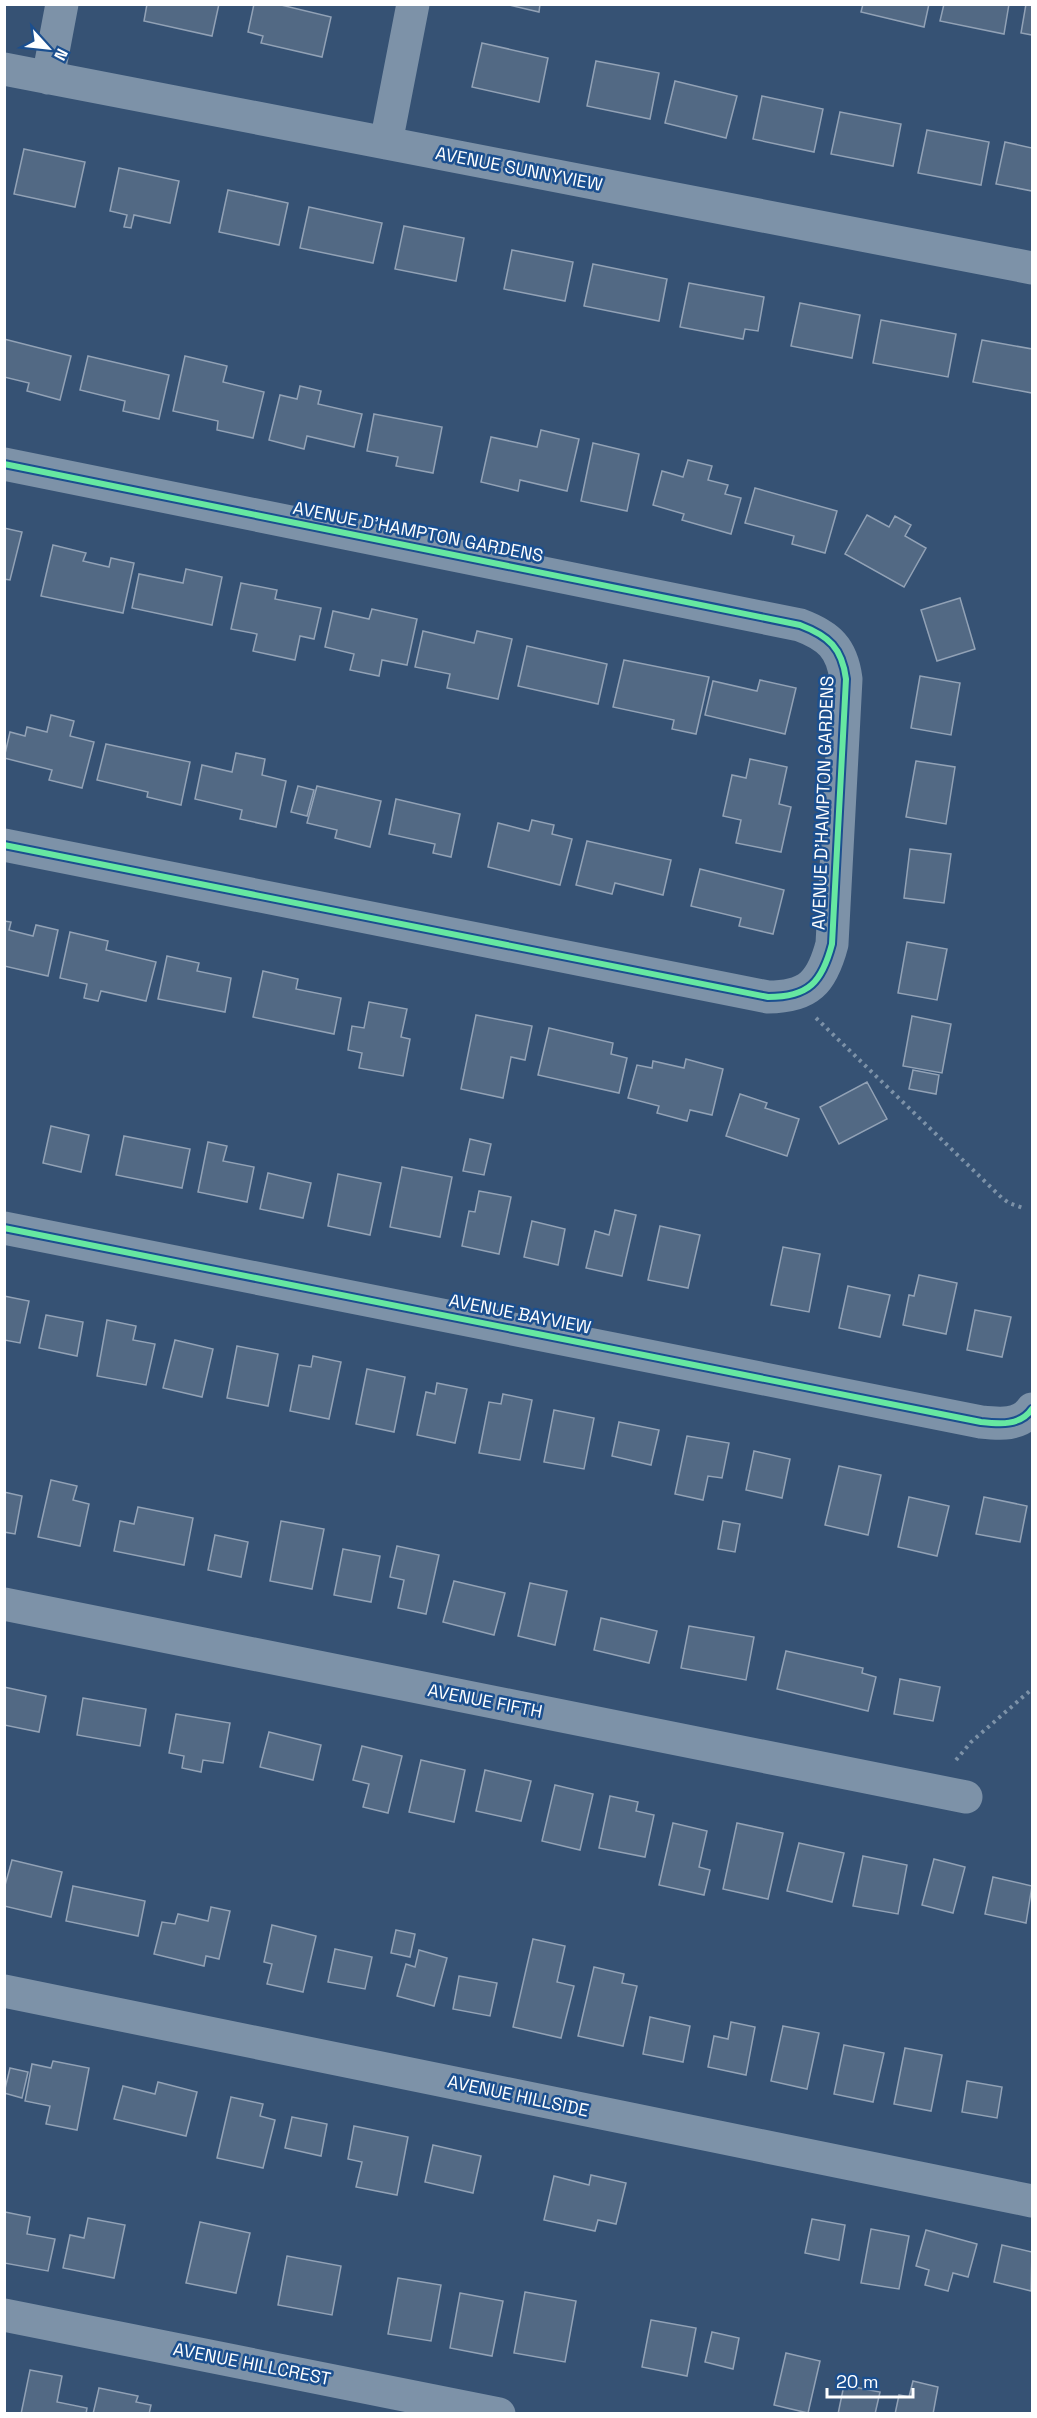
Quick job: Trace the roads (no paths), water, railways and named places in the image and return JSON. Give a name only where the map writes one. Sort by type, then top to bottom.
[{"type":"street","points":[[48,78],[62,4]]},
{"type":"street","points":[[386,143],[413,4]]},
{"type":"street","name":"AVENUE SUNNYVIEW","points":[[4,69],[1032,268]]},
{"type":"street","name":"AVENUE D'HAMPTON GARDENS","points":[[4,464],[800,625],[814,630],[837,648],[844,663],[846,679],[832,944],[821,976],[812,986],[799,994],[784,997],[768,997],[4,845]]},
{"type":"street","name":"AVENUE BAYVIEW","points":[[4,1227],[981,1422],[1010,1423],[1030,1412]]},
{"type":"street","name":"AVENUE FIFTH","points":[[4,1604],[966,1797]]},
{"type":"street","name":"AVENUE HILLSIDE","points":[[4,1991],[1032,2201]]},
{"type":"street","name":"AVENUE HILLCREST","points":[[4,2315],[500,2414]]}]
